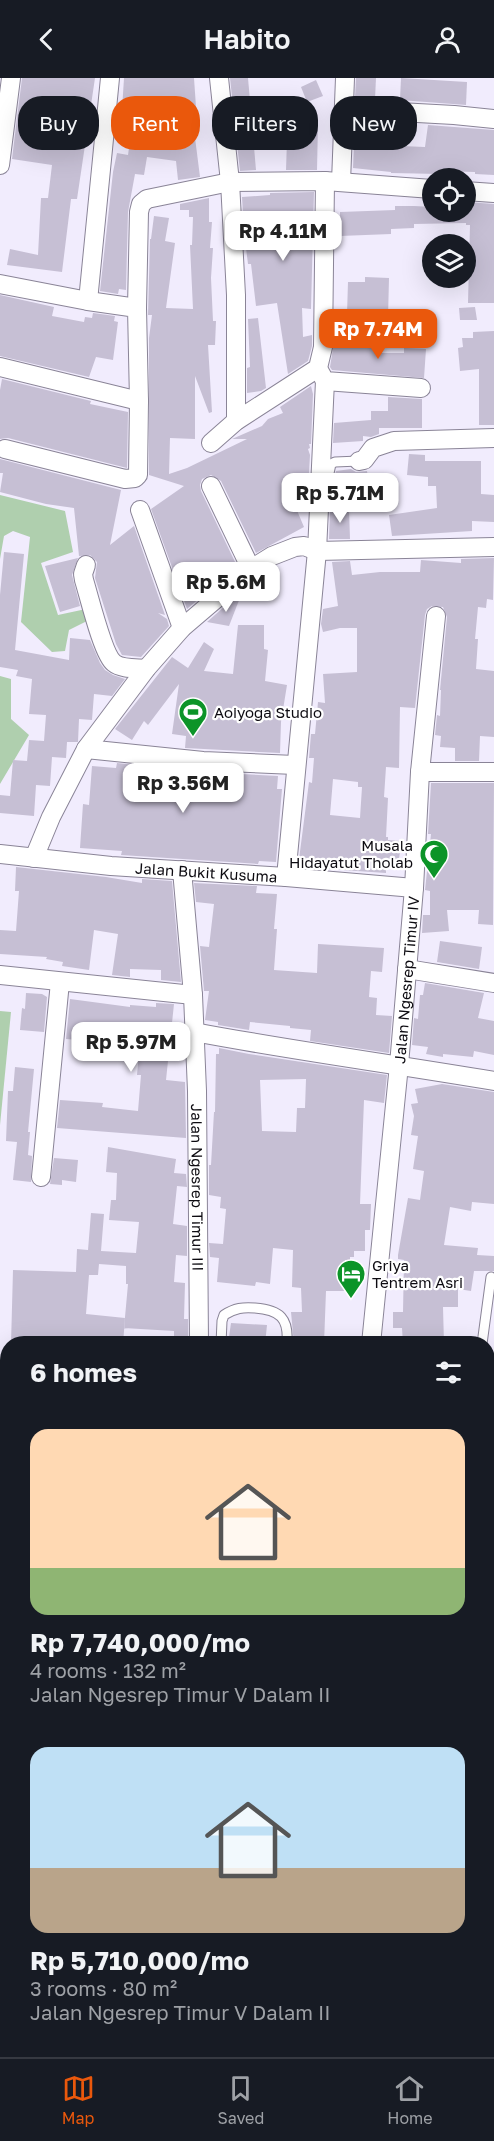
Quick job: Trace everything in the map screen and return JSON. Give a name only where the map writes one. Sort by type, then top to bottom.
[{"type":"street","points":[[0,156],[11,78]]},
{"type":"street","points":[[88,301],[110,78]]},
{"type":"street","points":[[219,78],[230,182],[236,295],[236,421]]},
{"type":"street","points":[[344,96],[345,78]]},
{"type":"street","points":[[417,113],[494,119]]},
{"type":"street","points":[[286,877],[316,551],[321,374],[333,182],[338,150]]},
{"type":"street","points":[[5,449],[125,478],[135,478],[139,471],[137,308],[139,212],[141,204],[147,199],[230,182],[333,182],[422,188]]},
{"type":"street","points":[[476,192],[494,193]]},
{"type":"street","points":[[0,284],[137,308]]},
{"type":"street","points":[[0,367],[139,401]]},
{"type":"street","points":[[211,443],[236,421],[321,374],[421,388]]},
{"type":"street","points":[[359,461],[368,457],[376,447],[394,441],[494,438]]},
{"type":"street","points":[[211,486],[251,569]]},
{"type":"street","points":[[140,510],[182,628]]},
{"type":"street","points":[[34,858],[51,817],[86,749],[146,669],[182,628],[251,569],[284,550],[304,546],[316,551],[494,547]]},
{"type":"street","points":[[86,565],[84,580],[97,625],[111,661],[116,666],[146,669]]},
{"type":"street","name":"Jalan Ngesrep Timur IV","points":[[372,1336],[399,1065],[414,888],[420,772],[436,615]]},
{"type":"street","points":[[86,749],[203,761],[295,765]]},
{"type":"street","points":[[420,772],[494,772]]},
{"type":"street","name":"Jalan Bukit Kusuma","points":[[0,854],[111,866],[414,888]]},
{"type":"street","name":"Jalan Ngesrep Timur III","points":[[182,870],[193,995],[199,1218],[199,1336]]},
{"type":"street","points":[[407,969],[494,983]]},
{"type":"street","points":[[0,975],[193,995]]},
{"type":"street","points":[[41,1177],[60,982]]},
{"type":"street","points":[[194,1032],[285,1049],[399,1065],[494,1082]]},
{"type":"lane","points":[[320,473],[329,473],[331,464],[335,462],[359,461]]},
{"type":"lane","points":[[483,1336],[491,1277]]},
{"type":"lane","points":[[221,1336],[224,1315],[240,1307],[269,1309],[278,1312],[284,1320],[287,1336]]},
{"type":"green space","points":[[0,495],[65,511],[73,552],[41,563],[58,615],[86,609],[87,621],[69,630],[65,651],[52,652],[21,622],[30,537],[13,531],[4,536],[0,559]]},
{"type":"green space","points":[[0,676],[11,679],[11,719],[29,735],[0,784]]},
{"type":"green space","points":[[0,1011],[11,1012],[0,1125]]},
{"type":"building","points":[[22,78],[95,78],[92,96],[20,96]]},
{"type":"building","points":[[124,78],[194,78],[195,96],[123,96]]},
{"type":"building","points":[[230,78],[248,78],[250,96],[232,96]]},
{"type":"building","points":[[356,78],[376,78],[375,96],[355,96]]},
{"type":"building","points":[[401,78],[467,82],[466,105],[417,101],[417,96],[400,96]]},
{"type":"building","points":[[316,80],[323,96],[318,98],[318,96],[305,96],[301,87]]},
{"type":"building","points":[[18,110],[18,150],[84,150],[77,199],[71,199],[62,272],[7,265],[10,249],[38,255],[41,198],[48,198],[52,165],[12,159]]},
{"type":"building","points":[[428,125],[494,130],[494,175],[476,174],[476,168],[422,168],[422,174],[391,173],[353,168],[354,150],[417,150],[417,147],[425,147]]},
{"type":"building","points":[[129,150],[197,150],[200,177],[178,180],[176,161],[147,157],[144,175],[135,174],[128,212],[126,290],[119,289],[118,294],[100,291],[113,172],[117,153],[128,155]]},
{"type":"building","points":[[238,150],[254,150],[256,170],[240,171]]},
{"type":"building","points":[[287,150],[317,150],[317,170],[286,170]]},
{"type":"building","points":[[314,192],[311,309],[302,308],[303,337],[312,335],[312,346],[308,361],[288,374],[277,303],[256,306],[244,232],[242,197],[270,195],[270,193]],"holes":[[[264,222],[293,223],[293,247],[267,247]]]},
{"type":"building","points":[[209,198],[209,222],[212,222],[210,248],[213,248],[211,278],[213,321],[216,321],[215,345],[208,345],[212,412],[209,413],[195,376],[195,439],[170,438],[169,474],[187,468],[247,439],[232,439],[262,426],[268,419],[283,413],[280,407],[311,386],[313,394],[311,444],[308,449],[309,473],[285,482],[304,527],[256,553],[221,481],[211,475],[202,479],[201,491],[237,566],[187,609],[151,509],[184,486],[149,475],[149,338],[152,315],[148,315],[150,239],[154,216],[169,218],[165,241],[175,243],[166,308],[193,309],[190,245],[192,245],[193,217],[189,217],[189,210],[180,210],[180,204]]},
{"type":"building","points":[[476,203],[494,204],[494,303],[468,303],[468,288],[476,288],[476,234],[470,234],[470,225],[466,223],[414,224],[414,228],[391,229],[391,234],[340,236],[340,212],[395,210],[395,206],[422,206],[422,222],[476,222]]},
{"type":"building","points":[[365,277],[389,278],[388,318],[347,314],[348,282],[365,282]]},
{"type":"building","points":[[0,295],[54,307],[52,316],[84,322],[85,317],[92,318],[93,313],[115,316],[114,321],[118,322],[113,360],[96,357],[89,377],[0,356]]},
{"type":"building","points":[[475,307],[477,320],[460,320],[459,308]]},
{"type":"building","points":[[258,318],[266,388],[247,393],[247,368],[250,367],[248,319]]},
{"type":"building","points":[[494,331],[494,425],[479,425],[479,369],[460,371],[458,348],[463,347],[462,338],[473,338],[473,332]]},
{"type":"building","points":[[334,342],[346,344],[378,342],[379,353],[404,353],[404,348],[426,349],[424,378],[332,370],[330,367]]},
{"type":"building","points":[[2,379],[91,401],[90,404],[128,412],[127,468],[8,438],[0,439]]},
{"type":"building","points":[[388,397],[422,399],[422,428],[379,428],[379,434],[371,437],[363,436],[363,441],[333,443],[334,423],[371,420],[371,411],[388,411]]},
{"type":"building","points":[[409,454],[425,455],[425,461],[481,461],[481,494],[494,495],[494,522],[472,521],[472,531],[392,536],[389,515],[437,508],[436,486],[428,486],[428,477],[407,475]]},
{"type":"building","points":[[0,459],[121,490],[110,545],[134,526],[165,615],[158,613],[167,619],[169,626],[141,657],[122,655],[116,644],[95,578],[97,562],[90,555],[79,556],[74,508],[46,504],[0,492],[3,473],[0,473]]},
{"type":"building","points":[[351,469],[356,472],[367,471],[371,496],[339,501],[336,471]]},
{"type":"building","points":[[349,508],[350,539],[329,539],[330,509]]},
{"type":"building","points":[[4,552],[24,554],[15,650],[69,660],[70,638],[90,640],[105,670],[125,679],[112,696],[94,694],[92,720],[79,719],[78,742],[67,742],[66,758],[52,757],[50,786],[36,785],[34,816],[0,813],[0,795],[10,796],[13,760],[27,761],[29,740],[44,741],[46,715],[29,714],[32,679],[16,676],[18,670],[0,667],[0,595]]},
{"type":"building","points":[[78,558],[72,575],[80,606],[60,612],[45,566]]},
{"type":"building","points":[[494,558],[493,600],[487,599],[486,608],[478,607],[475,639],[478,639],[476,669],[494,671],[494,737],[480,736],[479,761],[455,761],[455,748],[440,747],[441,736],[435,735],[437,715],[440,716],[440,690],[447,617],[443,607],[432,606],[427,609],[425,615],[415,708],[400,707],[399,768],[386,767],[384,797],[388,798],[386,837],[388,840],[401,841],[399,860],[386,859],[386,873],[298,867],[309,782],[312,783],[314,758],[309,758],[311,734],[315,734],[318,702],[325,703],[323,674],[357,672],[357,628],[340,628],[323,632],[321,624],[323,609],[338,606],[332,562],[350,561],[352,575],[420,572],[421,560],[461,563],[461,559]],"holes":[[[333,779],[358,782],[358,787],[362,787],[360,818],[330,815]]]},
{"type":"building","points":[[243,590],[229,626],[207,622]]},
{"type":"building","points":[[238,625],[264,625],[264,649],[268,650],[265,681],[287,685],[281,722],[280,753],[185,748],[186,736],[172,734],[179,684],[148,725],[144,721],[132,740],[115,729],[172,657],[188,668],[204,642],[214,649],[204,671],[233,674]]},
{"type":"building","points":[[117,763],[203,772],[278,776],[277,789],[282,789],[276,862],[259,861],[258,864],[121,855],[122,851],[80,848],[83,804],[89,805],[92,766],[116,768]]},
{"type":"building","points":[[431,783],[494,783],[493,925],[478,924],[479,910],[447,910],[449,931],[422,933],[423,915],[430,915],[430,891],[425,890],[431,834],[428,834]]},
{"type":"building","points":[[16,867],[142,883],[142,879],[172,881],[181,982],[161,980],[161,970],[130,969],[130,977],[112,975],[118,934],[94,930],[89,970],[62,966],[63,962],[46,959],[47,957],[0,954],[0,930],[16,931],[19,891],[15,891]]},
{"type":"building","points":[[194,883],[257,886],[256,893],[277,894],[274,970],[317,973],[318,944],[384,948],[382,972],[371,971],[369,997],[377,998],[376,1015],[392,1016],[389,1053],[310,1041],[311,1030],[290,1028],[290,1026],[250,1022],[249,1030],[218,1025],[218,1022],[205,1020],[209,991],[204,991],[200,946],[209,947],[214,904],[196,902]]},
{"type":"building","points":[[440,941],[482,947],[479,969],[437,962]]},
{"type":"building","points":[[425,983],[484,993],[478,1018],[494,1021],[494,1055],[474,1051],[473,1057],[443,1054],[443,1057],[426,1054],[428,1047],[412,1045],[414,1018],[418,1019],[420,995],[423,995]]},
{"type":"building","points":[[26,993],[42,994],[47,997],[44,1032],[20,1030]]},
{"type":"building","points":[[70,999],[130,1007],[130,1005],[156,1007],[156,1003],[174,1004],[166,1080],[185,1082],[186,1138],[57,1128],[60,1100],[103,1103],[102,1107],[138,1111],[141,1075],[137,1075],[141,1032],[92,1027],[90,1041],[66,1039]]},
{"type":"building","points":[[219,1048],[387,1075],[384,1103],[364,1100],[360,1204],[371,1204],[370,1230],[365,1230],[365,1251],[354,1251],[354,1257],[345,1260],[345,1291],[326,1291],[324,1336],[293,1336],[291,1312],[302,1312],[301,1288],[292,1287],[293,1250],[273,1248],[270,1284],[256,1282],[255,1286],[217,1282],[219,1258],[210,1257],[209,1243],[223,1244],[226,1209],[220,1208],[221,1197],[209,1195],[209,1165],[211,1165],[215,1112],[216,1054],[219,1054]],"holes":[[[306,1079],[305,1108],[297,1108],[296,1132],[262,1131],[260,1080]]]},
{"type":"building","points":[[15,1067],[34,1069],[28,1132],[30,1132],[28,1155],[32,1156],[31,1182],[13,1180],[17,1142],[6,1141],[8,1091],[13,1091]]},
{"type":"building","points":[[442,1084],[494,1092],[494,1204],[472,1202],[471,1211],[450,1207],[444,1245],[478,1248],[477,1255],[494,1256],[494,1271],[474,1271],[471,1291],[458,1289],[458,1307],[443,1307],[444,1336],[402,1336],[402,1328],[393,1328],[393,1312],[403,1312],[404,1260],[398,1259],[398,1255],[408,1198],[420,1200],[424,1171],[413,1169],[418,1136],[411,1135],[414,1116],[411,1104],[418,1103],[415,1089]]},
{"type":"building","points":[[108,1147],[176,1159],[174,1173],[186,1174],[187,1187],[177,1186],[173,1224],[187,1226],[187,1256],[176,1255],[174,1282],[185,1283],[184,1319],[188,1319],[188,1336],[174,1336],[174,1331],[124,1328],[124,1336],[11,1336],[13,1270],[76,1272],[77,1249],[88,1250],[91,1213],[104,1214],[101,1251],[136,1253],[139,1222],[109,1220],[111,1200],[116,1200],[117,1173],[106,1172]],"holes":[[[99,1264],[126,1266],[126,1284],[128,1284],[125,1318],[86,1314],[89,1275],[98,1275]]]},
{"type":"building","points":[[54,1158],[78,1160],[76,1182],[62,1180],[62,1185],[50,1184]]},
{"type":"building","points":[[231,1323],[267,1325],[266,1336],[229,1336]]},
{"type":"place","name":"Aoiyoga Studio","points":[[193,738]]},
{"type":"place","name":"Musala Hidayatut Tholab","points":[[434,880]]},
{"type":"place","name":"Griya Tentrem Asri","points":[[351,1300]]}]
